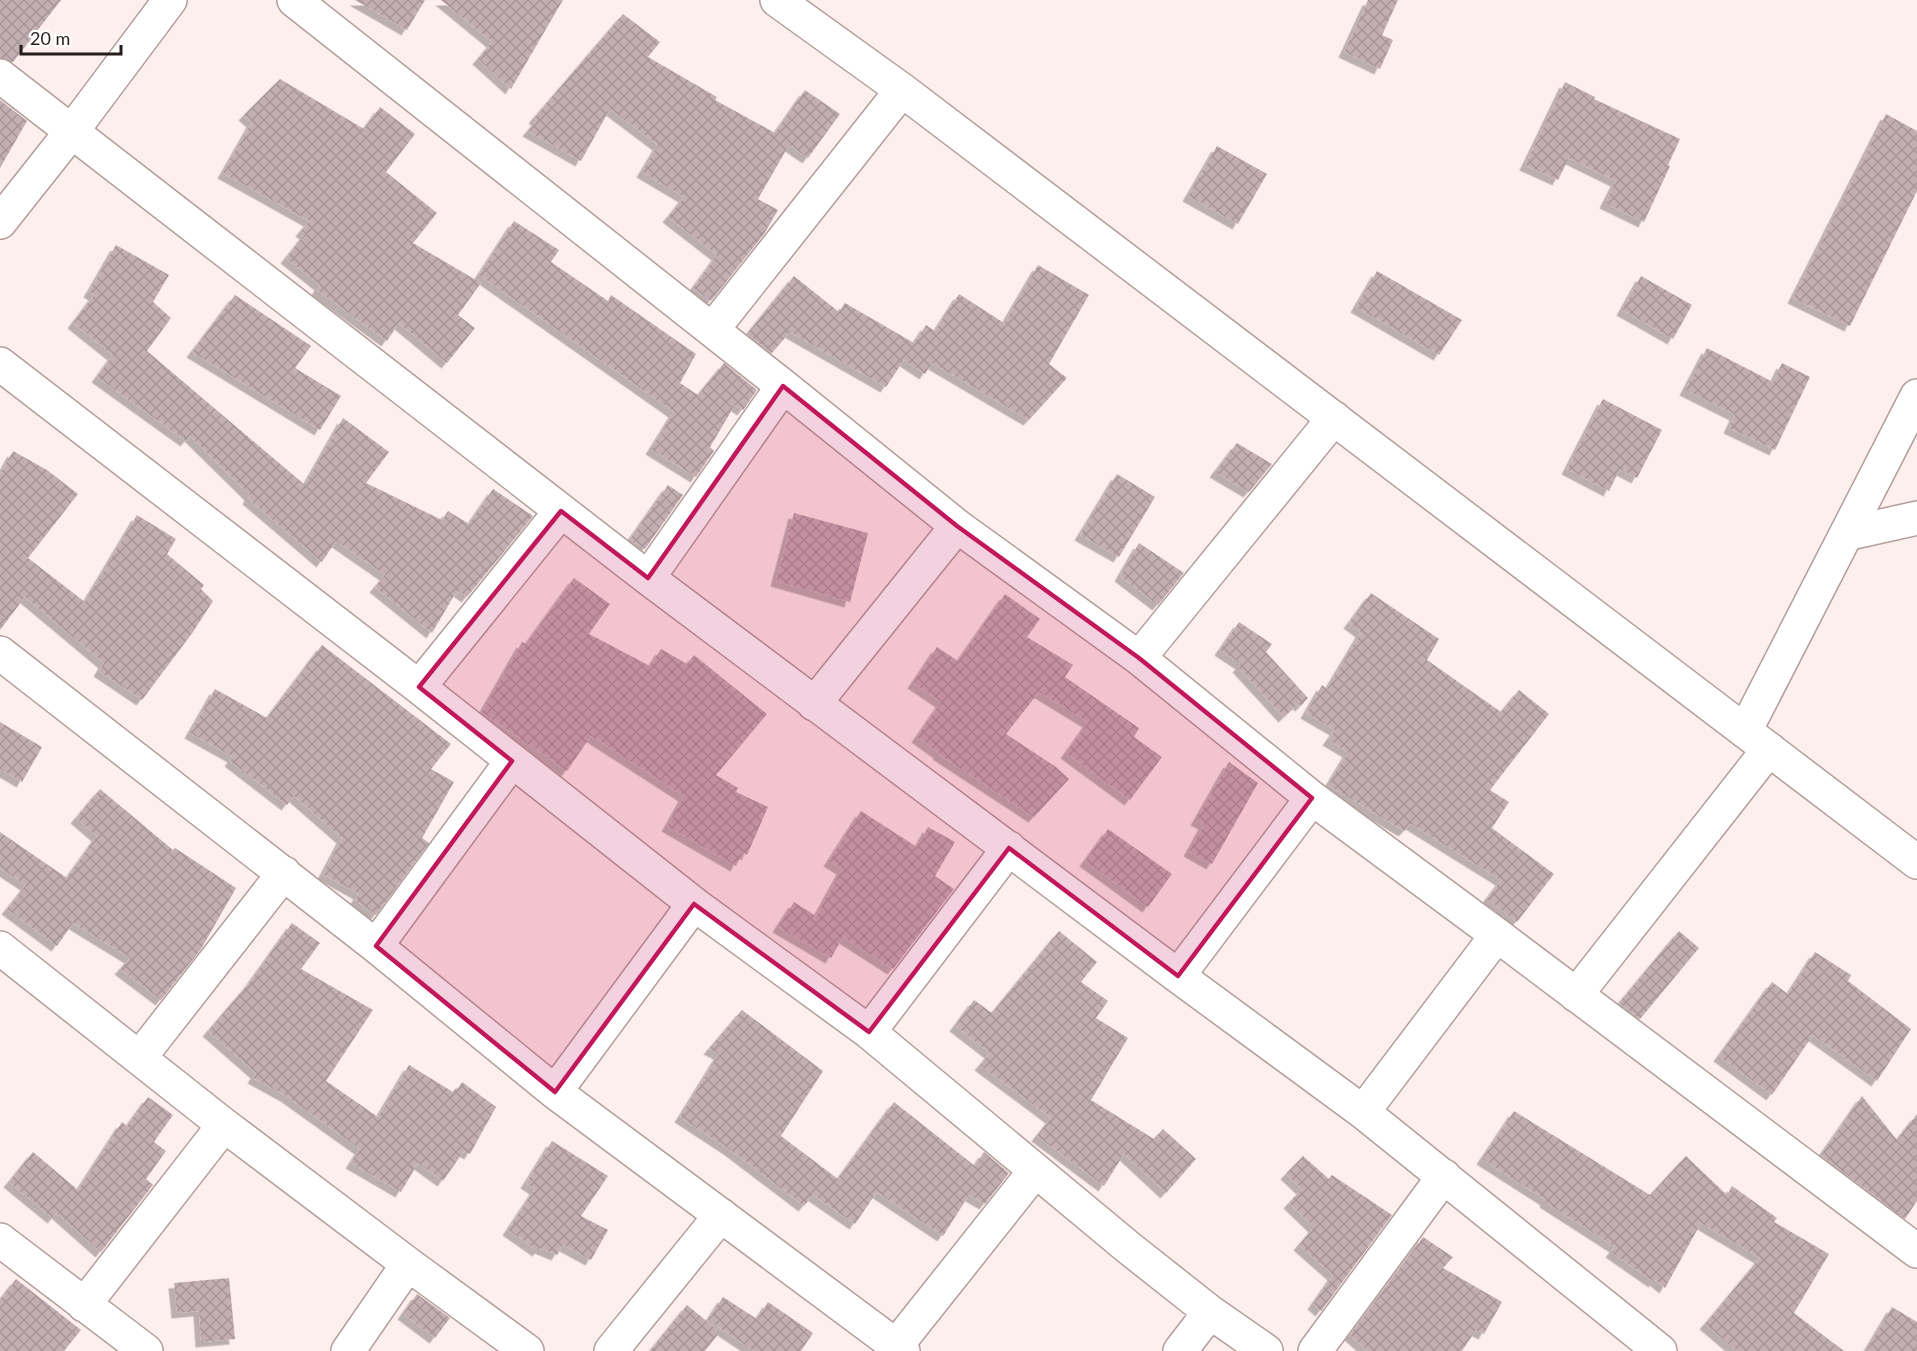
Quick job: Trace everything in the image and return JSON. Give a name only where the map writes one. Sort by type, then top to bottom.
[{"type":"street","points":[[0,222],[72,131],[170,0]]},
{"type":"street","points":[[294,0],[957,526],[1139,658],[1312,798],[1917,1251]]},
{"type":"street","points":[[777,0],[902,90],[1917,862]]},
{"type":"street","points":[[0,76],[648,578],[1363,1112],[1660,1351]]},
{"type":"street","points":[[712,330],[902,90]]},
{"type":"street","points":[[0,364],[419,687],[694,904],[869,1032],[1129,1248],[1210,1312],[1266,1351]]},
{"type":"street","points":[[648,578],[783,386]]},
{"type":"street","points":[[1576,995],[1757,740],[1846,534],[1917,396]]},
{"type":"street","points":[[1139,658],[1334,418]]},
{"type":"street","points":[[419,687],[561,511]]},
{"type":"street","points":[[1846,534],[1917,518]]},
{"type":"street","points":[[814,704],[957,526]]},
{"type":"street","points":[[0,653],[284,873],[555,1092],[899,1348],[1035,1171]]},
{"type":"street","points":[[376,946],[512,761]]},
{"type":"street","points":[[1178,976],[1312,798]]},
{"type":"street","points":[[869,1032],[1009,848]]},
{"type":"street","points":[[140,1057],[284,873]]},
{"type":"street","points":[[555,1092],[694,904]]},
{"type":"street","points":[[1363,1112],[1497,935]]},
{"type":"street","points":[[0,948],[224,1125],[527,1351]]},
{"type":"street","points":[[84,1305],[224,1125]]},
{"type":"street","points":[[1316,1351],[1444,1176]]},
{"type":"street","points":[[611,1351],[721,1215]]},
{"type":"street","points":[[0,1240],[146,1351]]},
{"type":"street","points":[[348,1351],[408,1264]]},
{"type":"street","points":[[1180,1351],[1210,1312]]},
{"type":"highlighted area","points":[[783,386],[957,526],[1139,658],[1312,798],[1178,976],[1009,848],[869,1032],[694,904],[555,1092],[376,946],[512,761],[419,687],[561,511],[648,578]]},
{"type":"building","points":[[0,0],[61,0],[13,62],[0,58]]},
{"type":"building","points":[[355,0],[425,0],[407,30]]},
{"type":"building","points":[[441,0],[563,0],[511,89],[478,59],[492,42]]},
{"type":"building","points":[[1368,0],[1398,0],[1382,35],[1393,40],[1380,69],[1344,52]]},
{"type":"building","points":[[623,14],[660,42],[648,57],[717,97],[715,100],[775,133],[805,90],[840,114],[808,158],[789,145],[758,199],[778,210],[764,234],[711,301],[693,288],[717,255],[668,217],[684,197],[642,172],[658,145],[610,109],[581,161],[528,131],[537,120],[534,118]]},
{"type":"building","points":[[280,79],[364,129],[380,107],[415,134],[386,172],[437,213],[413,243],[481,283],[458,315],[475,328],[447,363],[399,323],[387,341],[317,290],[320,285],[286,258],[305,234],[301,231],[309,221],[223,173],[252,122],[244,115]]},
{"type":"building","points":[[1565,82],[1595,97],[1594,99],[1680,139],[1644,222],[1605,203],[1616,181],[1569,158],[1558,180],[1525,165]]},
{"type":"building","points":[[0,100],[27,121],[0,168]]},
{"type":"building","points":[[1886,114],[1917,131],[1917,191],[1850,326],[1793,298]]},
{"type":"building","points":[[1217,146],[1267,174],[1238,224],[1188,196]]},
{"type":"building","points":[[514,221],[559,250],[551,262],[608,301],[611,295],[696,354],[680,383],[698,395],[724,363],[757,390],[743,410],[735,405],[710,447],[714,451],[696,477],[651,449],[674,412],[479,275]]},
{"type":"building","points":[[116,245],[169,275],[153,302],[171,318],[147,351],[305,485],[343,418],[389,452],[366,483],[442,520],[448,511],[469,524],[493,489],[533,516],[467,597],[459,591],[455,594],[432,633],[375,587],[385,575],[336,541],[322,562],[248,499],[250,495],[190,436],[186,441],[97,377],[113,355],[73,323],[94,295],[89,292]]},
{"type":"building","points":[[1038,265],[1089,295],[1049,364],[1067,378],[1029,420],[932,363],[925,374],[904,360],[886,387],[790,332],[772,353],[747,334],[794,276],[839,312],[845,303],[914,343],[926,325],[935,331],[959,294],[1004,323]]},
{"type":"building","points":[[1377,271],[1462,320],[1439,355],[1356,307]]},
{"type":"building","points":[[1641,276],[1692,305],[1673,339],[1622,310]]},
{"type":"building","points":[[235,295],[311,346],[295,368],[341,396],[320,430],[192,352]]},
{"type":"building","points":[[1707,348],[1773,382],[1782,363],[1810,377],[1775,450],[1729,428],[1735,415],[1685,390]]},
{"type":"building","points":[[1603,399],[1662,430],[1637,478],[1620,469],[1609,491],[1567,469]]},
{"type":"building","points":[[1237,443],[1272,464],[1249,492],[1215,472]]},
{"type":"building","points":[[13,451],[47,470],[78,494],[28,558],[85,602],[137,515],[176,539],[167,554],[204,585],[201,589],[213,601],[193,632],[142,700],[99,671],[104,663],[25,597],[0,630],[0,474]]},
{"type":"building","points":[[1117,474],[1155,497],[1119,557],[1080,535]]},
{"type":"building","points":[[668,485],[683,495],[645,549],[630,539]]},
{"type":"building","points":[[794,513],[868,533],[850,602],[776,581]]},
{"type":"building","points":[[1139,543],[1184,573],[1158,605],[1120,576]]},
{"type":"building","points":[[574,578],[610,604],[589,634],[650,666],[661,649],[687,664],[694,655],[767,714],[716,775],[738,788],[736,792],[768,807],[747,855],[743,852],[736,866],[667,826],[684,796],[591,736],[567,771],[482,712],[522,642],[526,644]]},
{"type":"building","points":[[1371,593],[1439,639],[1427,660],[1501,712],[1519,690],[1549,714],[1490,790],[1509,802],[1492,828],[1554,874],[1517,922],[1487,899],[1501,880],[1411,824],[1404,831],[1328,785],[1348,752],[1328,740],[1335,730],[1306,713],[1322,685],[1327,689],[1361,632],[1349,623]]},
{"type":"building","points":[[1005,594],[1040,619],[1027,637],[1073,665],[1065,677],[1139,728],[1134,737],[1162,757],[1130,800],[1066,753],[1088,722],[1039,692],[1006,734],[1056,767],[1069,779],[1034,817],[938,754],[917,737],[941,702],[913,683],[937,647],[958,661]]},
{"type":"building","points":[[1239,622],[1272,644],[1266,652],[1308,698],[1301,706],[1298,704],[1284,717],[1238,667],[1241,664],[1220,650]]},
{"type":"building","points":[[322,645],[451,744],[431,769],[454,782],[422,838],[429,843],[376,915],[355,900],[359,894],[323,874],[342,838],[294,796],[287,805],[230,761],[233,757],[190,733],[215,689],[267,718]]},
{"type":"building","points":[[0,722],[42,747],[22,782],[0,769]]},
{"type":"building","points":[[1229,762],[1258,783],[1212,864],[1189,851],[1204,824],[1196,820]]},
{"type":"building","points":[[100,789],[173,850],[175,848],[236,888],[201,949],[161,1000],[120,969],[130,958],[73,923],[57,946],[7,909],[26,885],[0,868],[0,832],[67,878],[97,836],[76,818]]},
{"type":"building","points":[[861,811],[917,847],[928,827],[955,842],[935,876],[954,889],[893,969],[843,937],[831,958],[778,927],[794,902],[816,916],[842,869],[829,861]]},
{"type":"building","points":[[1108,829],[1172,874],[1148,907],[1085,861]]},
{"type":"building","points":[[292,923],[320,943],[301,969],[373,1010],[326,1081],[378,1117],[409,1065],[453,1092],[462,1082],[496,1107],[470,1154],[464,1151],[443,1181],[418,1163],[401,1192],[351,1163],[360,1149],[286,1096],[253,1078],[256,1073],[208,1031],[250,982]]},
{"type":"building","points":[[1059,931],[1097,962],[1081,982],[1108,1001],[1096,1018],[1128,1038],[1091,1100],[1154,1139],[1163,1129],[1196,1159],[1166,1193],[1124,1154],[1104,1186],[1037,1136],[1051,1118],[980,1065],[990,1053],[955,1026],[974,1000],[992,1013]]},
{"type":"building","points":[[1679,931],[1699,948],[1640,1019],[1619,1003]]},
{"type":"building","points":[[1815,952],[1851,975],[1848,981],[1911,1029],[1877,1081],[1813,1035],[1772,1095],[1719,1056],[1772,982],[1788,994]]},
{"type":"building","points":[[742,1010],[823,1071],[781,1136],[838,1179],[894,1102],[975,1166],[984,1152],[1009,1173],[985,1204],[969,1195],[943,1236],[877,1192],[855,1224],[813,1195],[804,1206],[729,1149],[680,1117],[719,1054],[709,1049]]},
{"type":"building","points":[[1862,1096],[1897,1140],[1917,1114],[1917,1201],[1905,1219],[1821,1155]]},
{"type":"building","points":[[148,1097],[173,1115],[154,1142],[166,1151],[146,1179],[153,1185],[101,1252],[57,1213],[53,1218],[9,1182],[33,1152],[78,1190],[122,1122],[127,1126]]},
{"type":"building","points":[[1514,1111],[1650,1195],[1686,1156],[1727,1195],[1732,1186],[1777,1218],[1774,1222],[1829,1254],[1794,1313],[1844,1351],[1737,1351],[1705,1324],[1760,1258],[1701,1223],[1665,1288],[1655,1280],[1654,1282],[1611,1252],[1615,1247],[1482,1159]]},
{"type":"building","points":[[552,1141],[608,1176],[581,1216],[608,1230],[591,1260],[563,1245],[557,1255],[540,1248],[538,1251],[508,1230],[535,1189],[526,1183]]},
{"type":"building","points":[[1303,1156],[1329,1179],[1332,1175],[1392,1215],[1321,1311],[1313,1304],[1333,1275],[1299,1245],[1314,1227],[1289,1203],[1302,1189],[1286,1174]]},
{"type":"building","points":[[1423,1237],[1453,1257],[1443,1268],[1502,1302],[1484,1334],[1476,1330],[1462,1351],[1368,1351],[1350,1335]]},
{"type":"building","points":[[229,1278],[235,1339],[201,1342],[199,1311],[177,1313],[174,1283]]},
{"type":"building","points":[[16,1279],[81,1330],[64,1351],[0,1351],[0,1300]]},
{"type":"building","points":[[417,1294],[450,1318],[435,1338],[403,1314]]},
{"type":"building","points":[[723,1297],[757,1319],[768,1302],[813,1333],[801,1351],[754,1351],[708,1320]]},
{"type":"building","points":[[687,1305],[720,1332],[705,1351],[650,1351]]},
{"type":"building","points":[[1892,1307],[1917,1322],[1917,1351],[1866,1351]]}]
